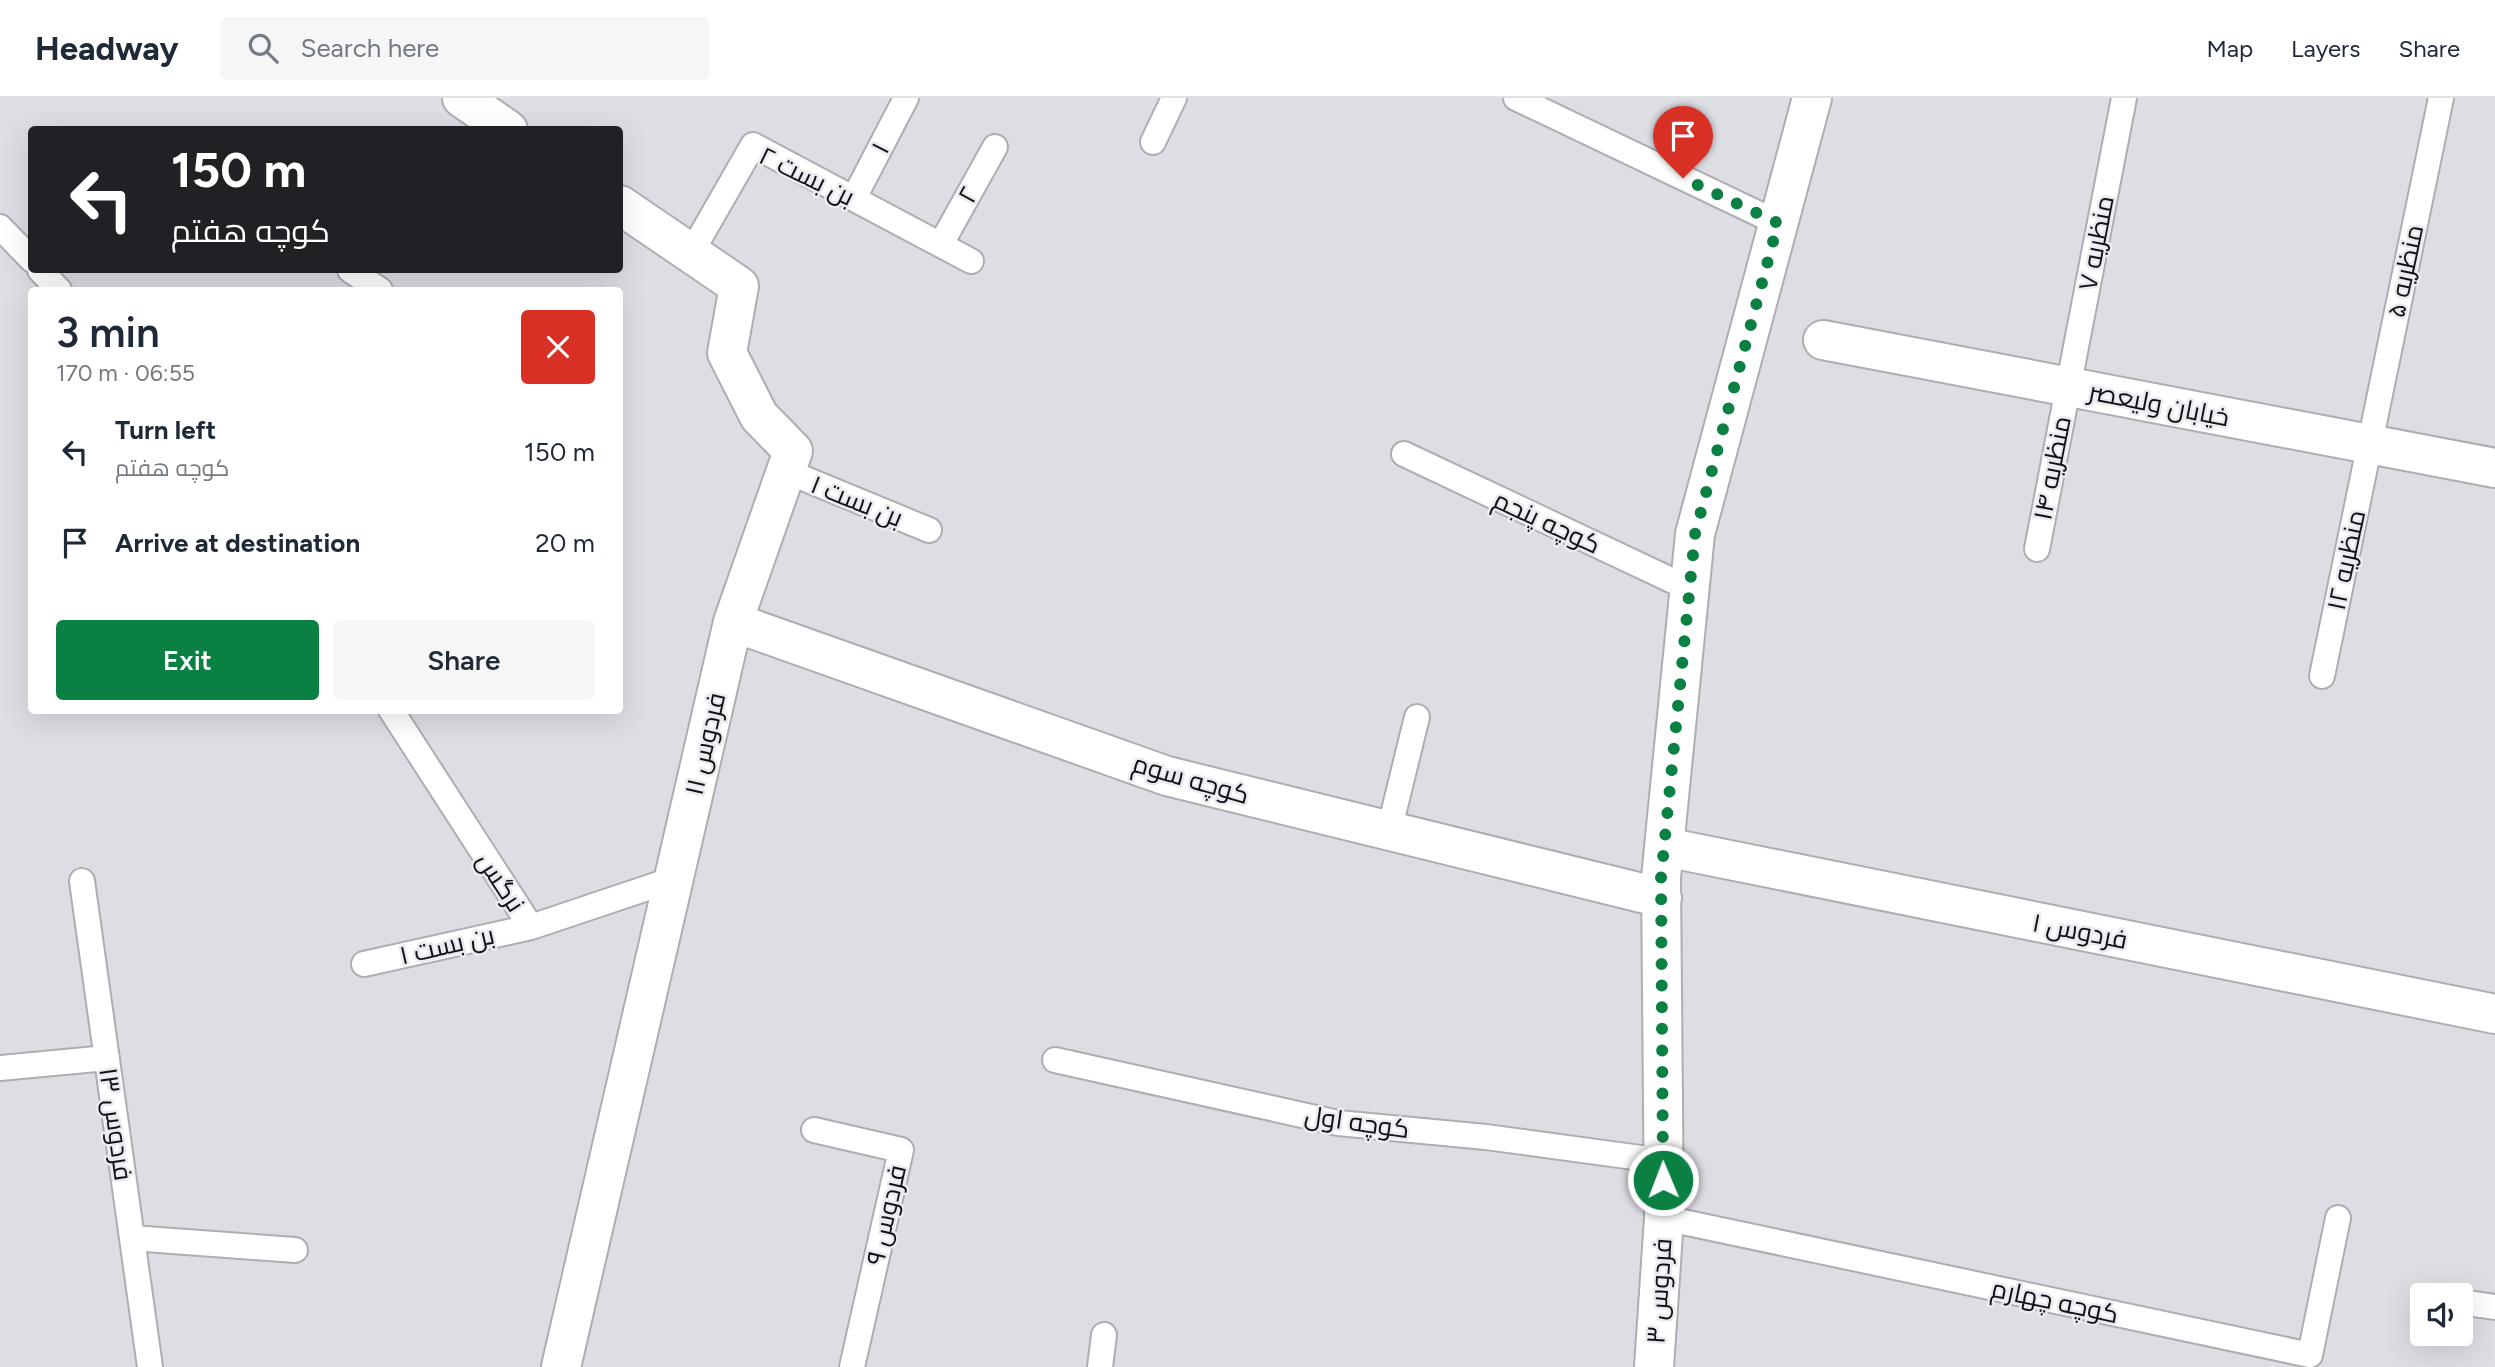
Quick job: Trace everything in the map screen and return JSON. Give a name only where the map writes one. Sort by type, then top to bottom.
[{"type":"street","points":[[462,98],[502,126]]},
{"type":"street","name":"فردوس ۳","points":[[1654,1367],[1664,1218],[1661,878],[1695,534],[1812,98]]},
{"type":"street","name":"فردوس ۱۱","points":[[561,1367],[733,622],[793,451],[759,416],[727,354],[740,286],[623,207]]},
{"type":"street","name":"خیابان ولیعصر","points":[[1823,341],[2495,468]]},
{"type":"street","name":"کوچه سوم","points":[[733,622],[1167,776],[1662,898]]},
{"type":"street","name":"فردوس ۱","points":[[1665,848],[2495,1014]]},
{"type":"lane","name":"۱","points":[[853,198],[906,98]]},
{"type":"lane","points":[[1153,142],[1174,98]]},
{"type":"lane","points":[[1516,98],[1778,223]]},
{"type":"lane","name":"منظریه ۷","points":[[2068,387],[2124,98]]},
{"type":"lane","name":"منظریه ۵","points":[[2370,444],[2441,98]]},
{"type":"lane","name":"بن بست ۲","points":[[691,254],[753,145],[971,261]]},
{"type":"lane","name":"۲","points":[[941,244],[995,147]]},
{"type":"lane","points":[[0,226],[28,256]]},
{"type":"lane","points":[[43,273],[56,287]]},
{"type":"lane","points":[[354,273],[376,287]]},
{"type":"lane","name":"منظریه ۱۴","points":[[2037,549],[2068,387]]},
{"type":"lane","name":"منظریه ۱۲","points":[[2322,676],[2370,444]]},
{"type":"lane","name":"کوچه پنجم","points":[[1404,454],[1690,589]]},
{"type":"lane","name":"بن بست ۱","points":[[786,471],[929,530]]},
{"type":"lane","name":"نرگس","points":[[394,714],[530,927],[674,879]]},
{"type":"lane","points":[[1389,831],[1417,717]]},
{"type":"lane","name":"فردوس ۱۳","points":[[82,881],[150,1367]]},
{"type":"lane","name":"بن بست ۱","points":[[365,964],[530,927]]},
{"type":"lane","points":[[0,1068],[107,1058]]},
{"type":"lane","name":"کوچه اول","points":[[1055,1060],[1338,1123],[1486,1137],[1663,1161]]},
{"type":"lane","name":"فردوس ۹","points":[[814,1130],[901,1150],[852,1367]]},
{"type":"lane","name":"کوچه چهارم","points":[[1664,1218],[2309,1354],[2338,1218]]},
{"type":"lane","points":[[132,1238],[295,1250]]},
{"type":"lane","points":[[2473,1304],[2495,1307]]},
{"type":"lane","points":[[1100,1367],[1104,1335]]},
{"type":"route","points":[[1663,1180],[1661,878],[1695,534],[1778,223],[1683,178]]}]
